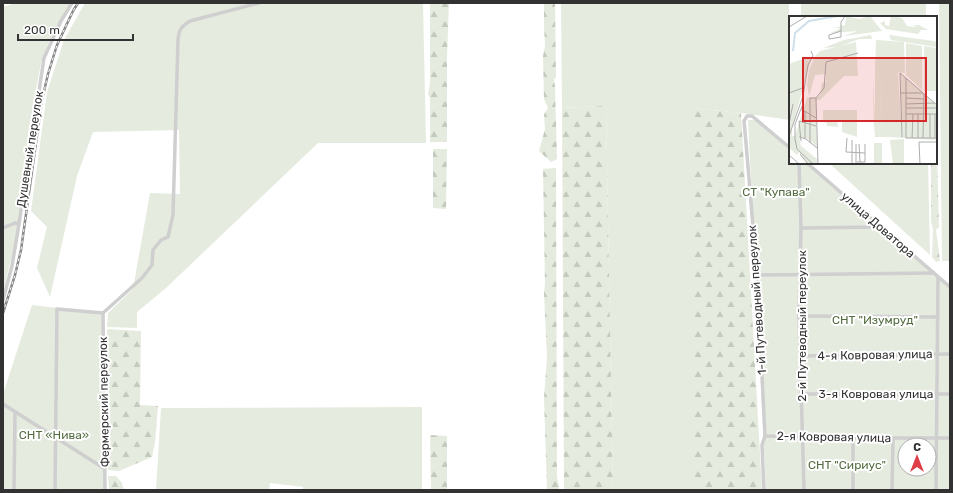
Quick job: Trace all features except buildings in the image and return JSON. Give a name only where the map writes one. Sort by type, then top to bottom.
[{"type":"street","name":"Душевный переулок","points":[[3,300],[12,266],[44,58],[61,21],[72,3]]},
{"type":"street","points":[[55,490],[57,309],[103,313],[142,278],[152,265],[153,250],[161,240],[168,237],[173,216],[179,31],[190,21],[259,3]]},
{"type":"street","name":"1-й Путеводный переулок","points":[[764,490],[762,445],[765,436],[757,275],[744,121],[747,116],[752,116],[789,147]]},
{"type":"street","name":"2-й Путеводный переулок","points":[[799,164],[801,275],[799,316],[804,490]]},
{"type":"street","name":"улица Доватора","points":[[808,164],[950,287]]},
{"type":"street","points":[[3,228],[16,223],[19,224]]},
{"type":"street","points":[[801,228],[880,226]]},
{"type":"street","points":[[757,275],[934,273]]},
{"type":"street","points":[[937,437],[938,277]]},
{"type":"street","name":"Фермерский переулок","points":[[103,313],[105,490]]},
{"type":"street","points":[[799,316],[938,317]]},
{"type":"street","name":"4-я Ковровая улица","points":[[800,356],[950,354]]},
{"type":"street","name":"3-я Ковровая улица","points":[[802,394],[950,394]]},
{"type":"street","points":[[3,404],[105,469]]},
{"type":"street","points":[[14,490],[15,412]]},
{"type":"street","name":"2-я Ковровая улица","points":[[765,436],[897,438]]},
{"type":"street","points":[[853,438],[853,490]]},
{"type":"street","points":[[892,490],[893,438]]},
{"type":"street","name":"2-я Ковровая улица","points":[[937,438],[950,438]]},
{"type":"street","points":[[936,477],[936,490]]},
{"type":"green space","points":[[16,3],[70,3],[48,44],[41,63],[29,128],[18,232],[3,292],[3,7]]},
{"type":"green space","points":[[85,3],[423,3],[426,143],[318,143],[166,288],[137,312],[137,328],[107,327],[108,313],[133,289],[150,193],[180,194],[179,130],[93,132],[77,176],[50,297],[37,268],[47,227],[31,211],[47,92],[64,40]]},
{"type":"green space","points":[[430,3],[449,3],[447,56],[447,142],[430,142],[430,98],[428,94],[430,83]]},
{"type":"green space","points":[[544,3],[555,3],[556,77],[554,80],[557,159],[551,162],[539,151],[545,129],[544,114],[548,108],[544,99]]},
{"type":"green space","points":[[561,3],[789,3],[789,120],[691,108],[691,490],[613,490],[606,106],[562,108]]},
{"type":"green space","points":[[801,3],[926,3],[926,16],[801,16]]},
{"type":"green space","points":[[939,3],[950,3],[950,261],[942,261]]},
{"type":"green space","points":[[606,106],[613,490],[564,490],[562,108]]},
{"type":"green space","points":[[691,108],[741,113],[762,490],[691,490]]},
{"type":"green space","name":"СНТ \"Изумруд\"","points":[[748,120],[756,120],[789,148],[789,164],[807,164],[950,285],[950,490],[766,490]]},
{"type":"green space","points":[[433,149],[447,149],[446,209],[433,208]]},
{"type":"green space","points":[[937,152],[939,227],[936,230],[940,261],[936,262],[932,257],[933,229],[931,221],[931,164],[937,164]]},
{"type":"green space","points":[[830,164],[928,164],[930,255]]},
{"type":"green space","points":[[556,168],[557,477],[559,490],[547,490],[544,398],[547,357],[544,293],[543,169]]},
{"type":"green space","name":"СНТ «Нива»","points":[[32,305],[103,313],[105,490],[3,490],[3,394]]},
{"type":"green space","points":[[107,329],[141,331],[140,405],[158,406],[155,443],[152,457],[119,471],[108,470]]},
{"type":"green space","points":[[422,407],[422,490],[303,490],[303,487],[270,483],[269,490],[156,490],[161,408]]},
{"type":"green space","points":[[430,435],[447,436],[447,490],[431,490]]},
{"type":"green space","points":[[108,476],[116,476],[122,483],[124,490],[109,490]]},
{"type":"railway","points":[[3,313],[21,250],[42,100],[48,74],[57,45],[78,3]]},
{"type":"park label","name":"СТ \"Купава\"","points":[[776,192]]},
{"type":"park label","name":"СНТ \"Сириус\"","points":[[847,465]]}]
